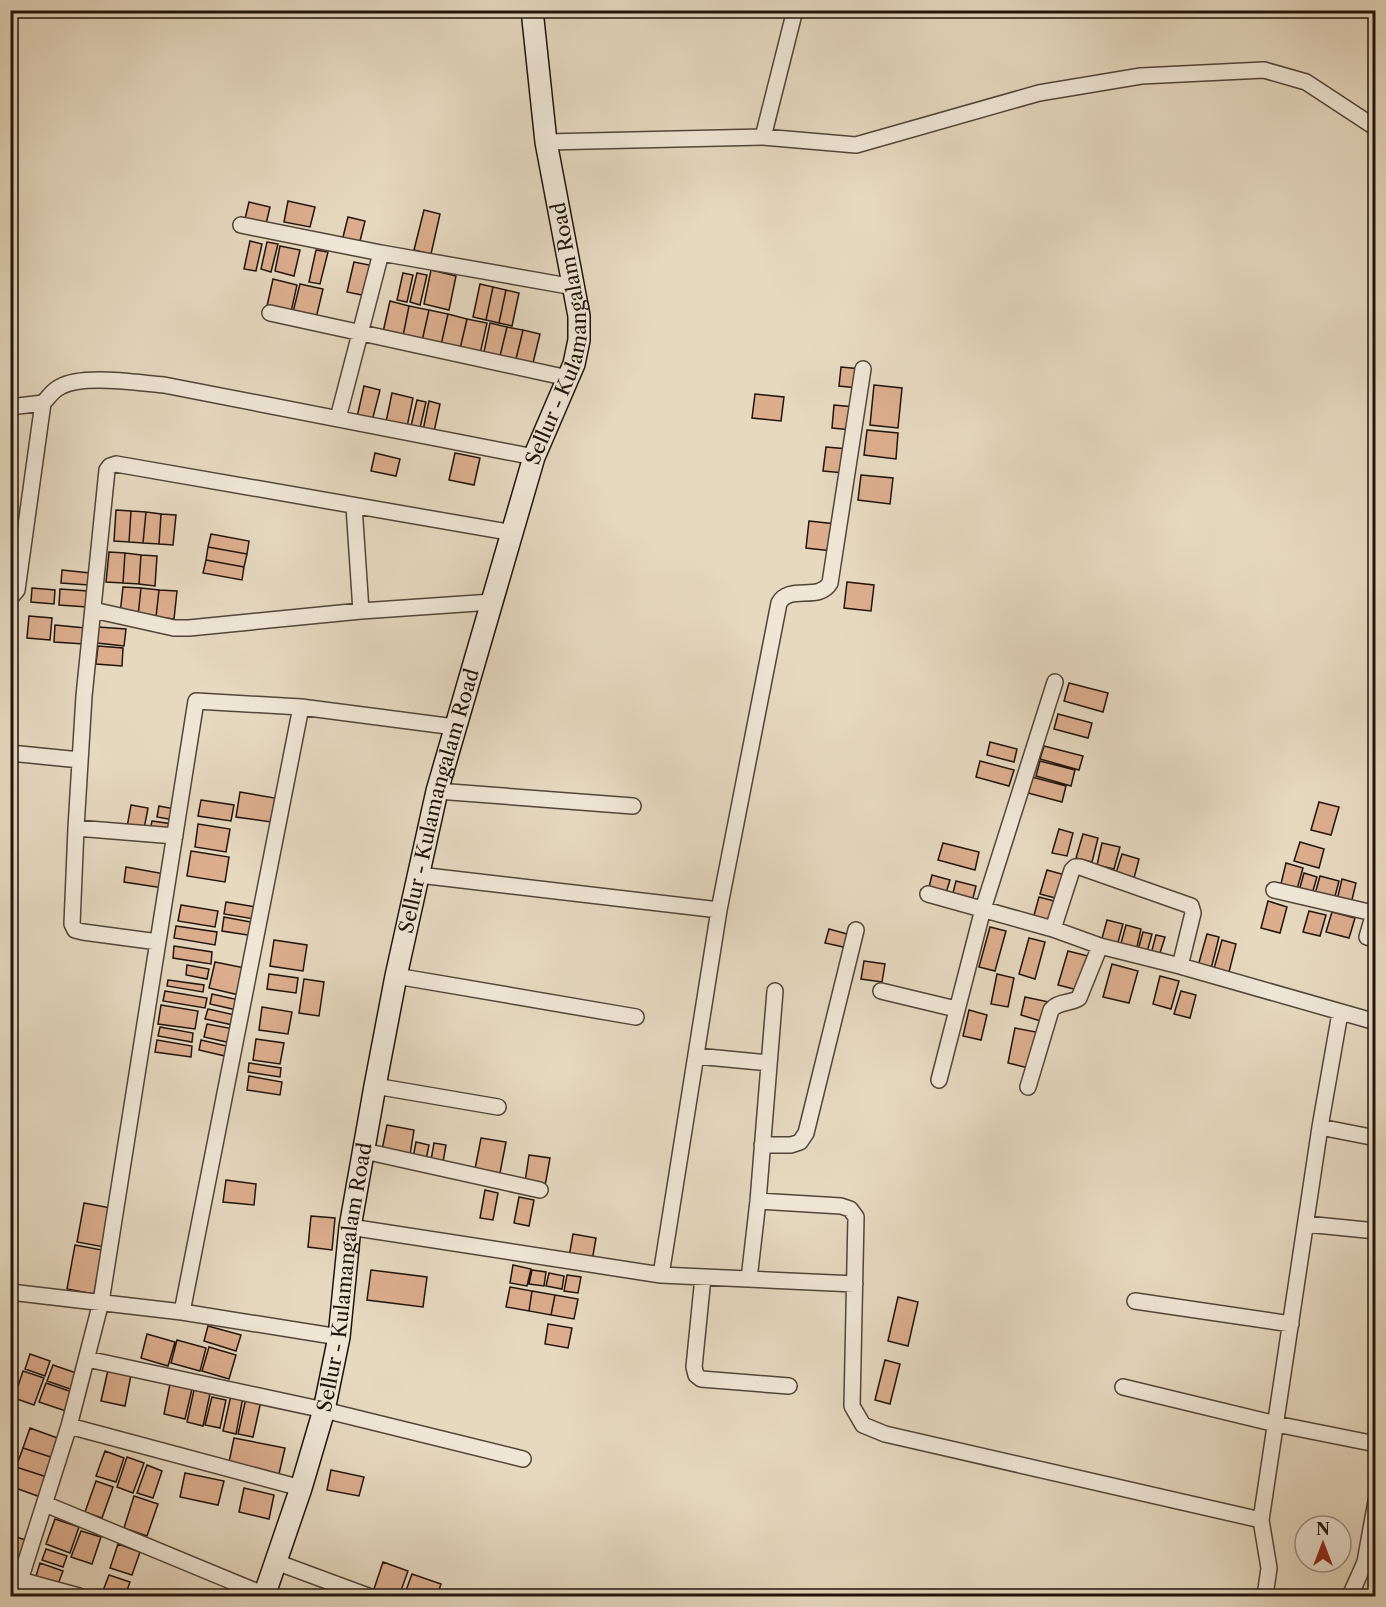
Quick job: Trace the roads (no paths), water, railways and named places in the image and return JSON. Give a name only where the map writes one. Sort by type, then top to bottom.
[{"type":"main road","name":"Sellur - Kulamangalam Road","points":[[265,1595],[324,1410],[339,1337],[350,1227],[375,1086],[396,976],[437,791],[534,457],[574,364],[579,340],[579,316],[546,142],[532,10]]},
{"type":"street","points":[[763,137],[795,10]]},
{"type":"street","points":[[546,142],[763,137],[856,145],[1039,93],[1141,76],[1264,70],[1306,82],[1376,128]]},
{"type":"street","points":[[242,225],[381,253],[574,287]]},
{"type":"street","points":[[338,418],[381,253]]},
{"type":"street","points":[[270,313],[568,378]]},
{"type":"street","points":[[661,1275],[719,910],[779,603],[786,595],[820,592],[830,583],[864,369]]},
{"type":"street","points":[[10,598],[17,590],[43,403],[57,388],[69,382],[106,380],[164,385],[534,457]]},
{"type":"street","points":[[10,407],[43,403]]},
{"type":"street","points":[[158,942],[75,930],[72,924],[84,696],[107,470],[110,466],[116,465],[513,533]]},
{"type":"street","points":[[354,506],[361,611]]},
{"type":"street","points":[[93,610],[174,628],[492,602]]},
{"type":"street","points":[[939,1080],[983,909],[1055,682]]},
{"type":"street","points":[[15,1596],[69,1426],[101,1302],[196,701],[301,707],[455,727]]},
{"type":"street","points":[[182,1312],[301,707]]},
{"type":"street","points":[[10,753],[80,760]]},
{"type":"street","points":[[437,791],[633,806]]},
{"type":"street","points":[[76,828],[175,836]]},
{"type":"street","points":[[1053,929],[1072,870],[1080,867],[1191,906],[1193,913],[1180,966]]},
{"type":"street","points":[[419,875],[719,910]]},
{"type":"street","points":[[1274,890],[1374,910],[1366,938],[1376,940]]},
{"type":"street","points":[[928,894],[1053,929],[1100,946],[1180,966],[1376,1022]]},
{"type":"street","points":[[762,1145],[791,1145],[800,1142],[806,1132],[856,930]]},
{"type":"street","points":[[1028,1087],[1051,1010],[1054,1006],[1079,998],[1100,946]]},
{"type":"street","points":[[396,976],[636,1017]]},
{"type":"street","points":[[749,1279],[758,1201],[775,991]]},
{"type":"street","points":[[881,991],[956,1009]]},
{"type":"street","points":[[1265,1596],[1269,1568],[1261,1520],[1320,1127],[1340,1013]]},
{"type":"street","points":[[696,1056],[769,1063]]},
{"type":"street","points":[[375,1086],[498,1107]]},
{"type":"street","points":[[1320,1127],[1376,1138]]},
{"type":"street","points":[[364,1151],[540,1190]]},
{"type":"street","points":[[758,1201],[841,1206],[850,1209],[856,1217],[852,1406],[864,1425],[885,1434],[1261,1520]]},
{"type":"street","points":[[1306,1224],[1376,1231]]},
{"type":"street","points":[[350,1227],[661,1275],[855,1284]]},
{"type":"street","points":[[703,1277],[694,1367],[696,1375],[701,1379],[789,1386]]},
{"type":"street","points":[[10,1292],[182,1312],[339,1337]]},
{"type":"street","points":[[1135,1301],[1290,1324]]},
{"type":"street","points":[[87,1359],[324,1410],[523,1459]]},
{"type":"street","points":[[1123,1387],[1276,1424],[1376,1444]]},
{"type":"street","points":[[69,1426],[301,1488]]},
{"type":"street","points":[[1350,1596],[1370,1564],[1376,1501]]},
{"type":"street","points":[[45,1504],[265,1595]]},
{"type":"street","points":[[276,1562],[368,1596]]},
{"type":"street","points":[[20,1580],[79,1596]]}]
